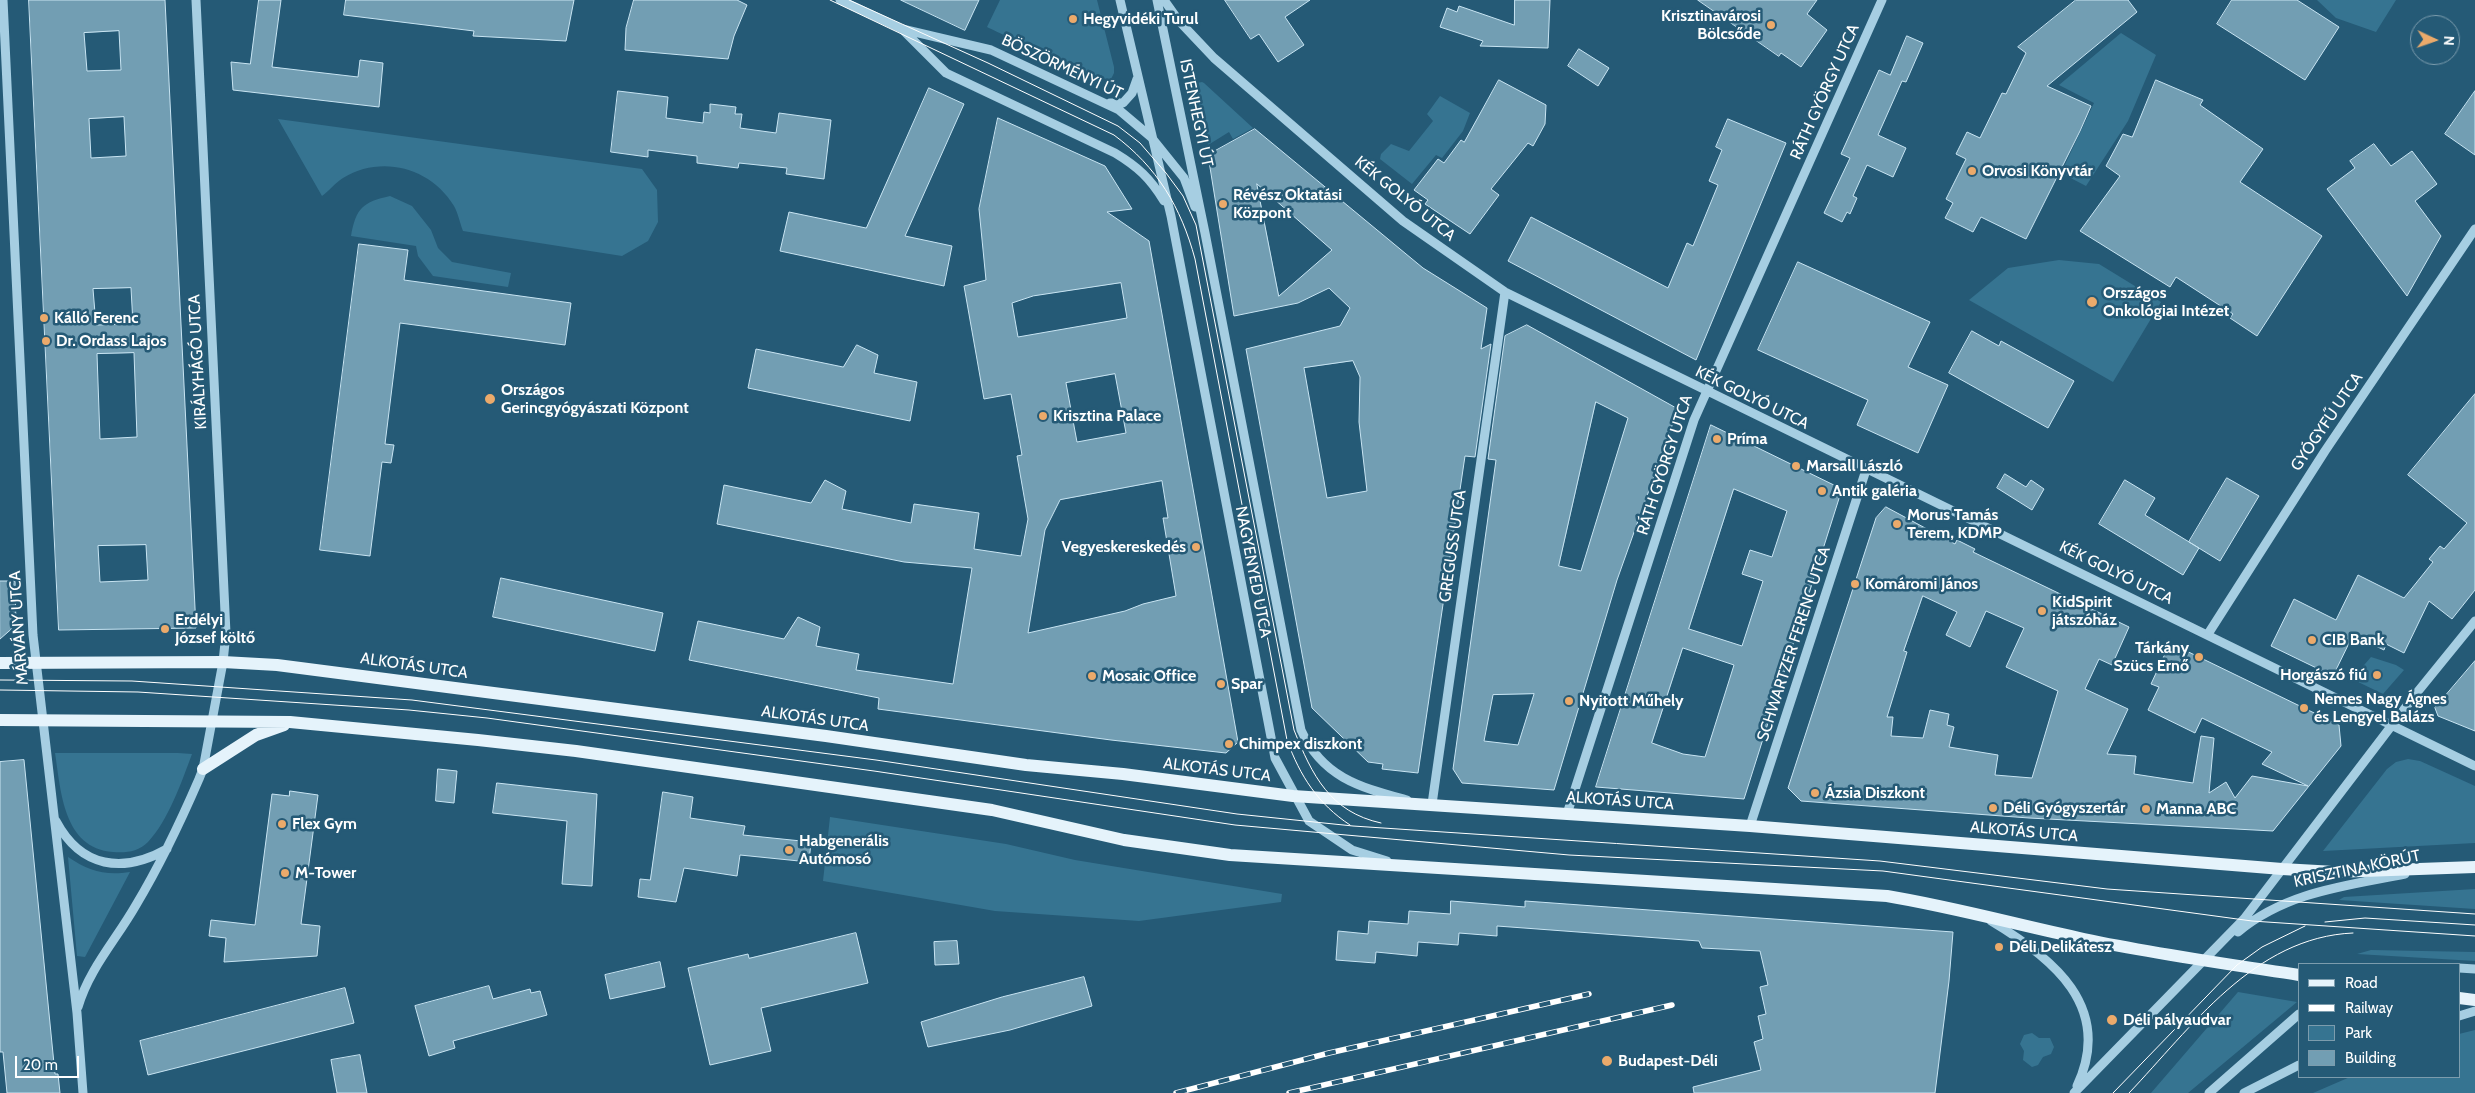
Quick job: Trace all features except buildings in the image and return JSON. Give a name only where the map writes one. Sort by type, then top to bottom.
[{"type":"main road","name":"ALKOTÁS UTCA","points":[[0,664],[223,662],[277,665],[1026,765],[1123,774],[1294,796],[1750,826],[2282,870],[2334,872],[2434,868]]},
{"type":"main road","points":[[0,720],[290,722],[576,752],[850,789],[992,810],[1124,840],[1270,859],[1877,895],[1947,906],[1984,917],[2086,939],[2298,975]]},
{"type":"main road","points":[[203,769],[256,735],[290,722]]},
{"type":"main road","name":"KRISZTINA KÖRÚT","points":[[2434,868],[2475,866]]},
{"type":"main road","points":[[2460,998],[2475,1000]]},
{"type":"street","name":"MÁRVÁNY UTCA","points":[[3,0],[32,628],[77,1012],[83,1093]]},
{"type":"street","name":"KIRÁLYHÁGÓ UTCA","points":[[196,0],[225,623],[223,662],[211,720]]},
{"type":"street","name":"BÖSZÖRMÉNYI ÚT","points":[[840,0],[902,29],[990,50],[1104,102],[1132,119],[1151,137],[1184,178],[1205,233]]},
{"type":"street","points":[[1120,0],[1171,216]]},
{"type":"street","name":"ISTENHEGYI ÚT","points":[[1157,0],[1205,233]]},
{"type":"street","name":"KÉK GOLYÓ UTCA","points":[[1164,0],[1179,21],[1214,58],[1403,221],[1505,292],[1705,392],[2208,634],[2475,766]]},
{"type":"street","name":"RÁTH GYÖRGY UTCA","points":[[1567,814],[1694,420],[1882,0]]},
{"type":"street","name":"BÖSZÖRMÉNYI ÚT","points":[[902,29],[946,73],[1115,153],[1137,166],[1154,185],[1171,216]]},
{"type":"street","points":[[1104,102],[1123,103],[1132,94],[1138,78]]},
{"type":"street","name":"NAGYENYED UTCA","points":[[1171,216],[1275,758],[1309,821],[1352,850],[1404,866]]},
{"type":"street","name":"GYÓGYFŰ UTCA","points":[[2208,634],[2326,451],[2475,229]]},
{"type":"street","name":"NAGYENYED UTCA","points":[[1205,233],[1300,730],[1308,747],[1326,767],[1343,778],[1361,787],[1428,804]]},
{"type":"street","name":"GREGUSS UTCA","points":[[1428,804],[1505,292]]},
{"type":"street","name":"SCHWARTZER FERENC UTCA","points":[[1750,826],[1866,470]]},
{"type":"street","name":"KRISZTINA KÖRÚT","points":[[2074,1093],[2244,919],[2391,726],[2475,621]]},
{"type":"street","name":"MÁRVÁNY UTCA","points":[[77,1012],[84,988],[92,971],[136,906],[168,849],[203,769],[211,720]]},
{"type":"street","points":[[54,817],[65,839],[79,852],[97,860],[112,863],[133,862],[149,859],[168,849]]},
{"type":"street","name":"KRISZTINA KÖRÚT","points":[[2205,960],[2252,921],[2285,902],[2315,891],[2434,868]]},
{"type":"street","points":[[1984,917],[2016,936],[2046,959],[2069,982],[2081,1004],[2087,1022],[2088,1046],[2086,1068],[2074,1093]]},
{"type":"street","points":[[2460,968],[2475,969]]},
{"type":"street","points":[[2460,1016],[2475,1012]]},
{"type":"street","points":[[2209,1093],[2298,1015]]},
{"type":"street","points":[[2244,1093],[2298,1066]]},
{"type":"green space","points":[[1000,0],[1097,0],[1114,67],[1111,79],[1103,78],[1072,66],[987,27]]},
{"type":"green space","points":[[2317,0],[2396,0],[2376,32],[2336,18]]},
{"type":"green space","points":[[2121,33],[2156,55],[2128,121],[2086,186],[2061,173],[2094,103],[2059,85]]},
{"type":"green space","points":[[1202,82],[1253,128],[1233,139],[1229,132],[1208,145],[1195,88],[1197,83]]},
{"type":"green space","points":[[1440,96],[1470,113],[1463,131],[1442,158],[1436,155],[1412,184],[1380,159],[1381,154],[1391,144],[1409,151],[1433,121],[1427,114]]},
{"type":"green space","points":[[278,119],[642,169],[657,190],[658,222],[648,241],[622,256],[463,231],[454,206],[444,193],[432,182],[404,169],[388,166],[358,171],[340,180],[322,196]]},
{"type":"green space","points":[[390,196],[412,206],[431,230],[438,248],[452,262],[511,273],[508,287],[433,276],[418,256],[416,246],[351,236],[355,219],[362,208],[373,201]]},
{"type":"green space","points":[[2059,260],[2099,264],[2161,302],[2113,382],[1969,300],[2008,268]]},
{"type":"green space","points":[[2371,657],[2396,665],[2404,670],[2383,694],[2352,679]]},
{"type":"green space","points":[[55,753],[192,754],[174,800],[162,823],[148,842],[132,851],[113,852],[96,848],[84,840],[74,829],[63,800]]},
{"type":"green space","points":[[2408,759],[2420,761],[2475,786],[2475,843],[2323,851],[2387,769],[2396,762]]},
{"type":"green space","points":[[830,817],[1006,844],[1075,860],[1282,894],[1281,902],[1139,921],[995,911],[823,881]]},
{"type":"green space","points":[[68,857],[83,866],[105,873],[130,872],[85,957],[77,956]]},
{"type":"green space","points":[[2475,889],[2475,909],[2339,900],[2344,897]]},
{"type":"green space","points":[[2371,950],[2475,952],[2475,961],[2357,954]]},
{"type":"green space","points":[[2238,992],[2297,1002],[2188,1093],[2151,1093]]},
{"type":"green space","points":[[2475,1030],[2475,1093],[2313,1093],[2348,1078],[2460,1078],[2460,1034]]},
{"type":"green space","points":[[2032,1033],[2039,1038],[2050,1038],[2054,1047],[2051,1054],[2043,1057],[2038,1065],[2032,1067],[2023,1060],[2024,1051],[2020,1044],[2024,1035]]},
{"type":"tram line","points":[[830,0],[1114,135],[1143,161],[1175,205],[1195,259],[1287,740],[1298,766],[1311,788],[1328,808],[1350,825]]},
{"type":"tram line","points":[[849,0],[988,63],[1118,126],[1140,143],[1183,196],[1196,225],[1294,730],[1316,776],[1336,801],[1363,818],[1381,823]]},
{"type":"tram line","points":[[0,680],[132,681],[412,700],[876,760],[1237,814],[1353,826],[1880,861],[2107,889],[2475,914]]},
{"type":"tram line","points":[[0,690],[138,692],[409,710],[487,718],[874,771],[1235,825],[1569,855],[1883,871],[2252,921],[2475,936]]},
{"type":"tram line","points":[[2325,922],[2365,918],[2475,925]]},
{"type":"tram line","points":[[2113,1093],[2237,965],[2262,947],[2305,926]]},
{"type":"tram line","points":[[2129,1093],[2201,1015],[2227,990],[2255,968],[2285,951],[2317,938],[2353,933]]},
{"type":"railway","points":[[1176,1093],[1329,1053],[1589,994]]},
{"type":"railway","points":[[1289,1093],[1672,1005]]},
{"type":"place","name":"Hegyvidéki Turul","points":[[1073,19]]},
{"type":"place","name":"Krisztinavárosi Bölcsőde","points":[[1771,25]]},
{"type":"place","name":"Orvosi Könyvtár","points":[[1972,171]]},
{"type":"place","name":"Révész Oktatási Központ","points":[[1223,204]]},
{"type":"place","name":"Országos Onkológiai Intézet","points":[[2092,302]]},
{"type":"place","name":"Kálló Ferenc","points":[[44,318]]},
{"type":"place","name":"Dr. Ordass Lajos","points":[[46,341]]},
{"type":"place","name":"Országos Gerincgyógyászati Központ","points":[[490,399]]},
{"type":"place","name":"Krisztina Palace","points":[[1043,416]]},
{"type":"place","name":"Príma","points":[[1717,439]]},
{"type":"place","name":"Marsall László","points":[[1796,466]]},
{"type":"place","name":"Antik galéria","points":[[1822,491]]},
{"type":"place","name":"Morus Tamás Terem, KDMP","points":[[1897,524]]},
{"type":"place","name":"Vegyeskereskedés","points":[[1196,547]]},
{"type":"place","name":"Komáromi János","points":[[1855,584]]},
{"type":"place","name":"KidSpirit játszóház","points":[[2042,611]]},
{"type":"place","name":"Erdélyi József költő","points":[[165,629]]},
{"type":"place","name":"CIB Bank","points":[[2312,640]]},
{"type":"place","name":"Tárkány Szücs Ernő","points":[[2199,657]]},
{"type":"place","name":"Horgászó fiú","points":[[2377,675]]},
{"type":"place","name":"Mosaic Office","points":[[1092,676]]},
{"type":"place","name":"Spar","points":[[1221,684]]},
{"type":"place","name":"Nyitott Műhely","points":[[1569,701]]},
{"type":"place","name":"Nemes Nagy Ágnes és Lengyel Balázs","points":[[2304,708]]},
{"type":"place","name":"Chimpex diszkont","points":[[1229,744]]},
{"type":"place","name":"Ázsia Diszkont","points":[[1815,793]]},
{"type":"place","name":"Déli Gyógyszertár","points":[[1993,808]]},
{"type":"place","name":"Manna ABC","points":[[2146,809]]},
{"type":"place","name":"Flex Gym","points":[[282,824]]},
{"type":"place","name":"Habgenerális Autómosó","points":[[789,850]]},
{"type":"place","name":"M-Tower","points":[[285,873]]},
{"type":"place","name":"Déli Delikátesz","points":[[1999,947]]},
{"type":"place","name":"Déli pályaudvar","points":[[2112,1020]]},
{"type":"place","name":"Budapest-Déli","points":[[1607,1061]]}]
